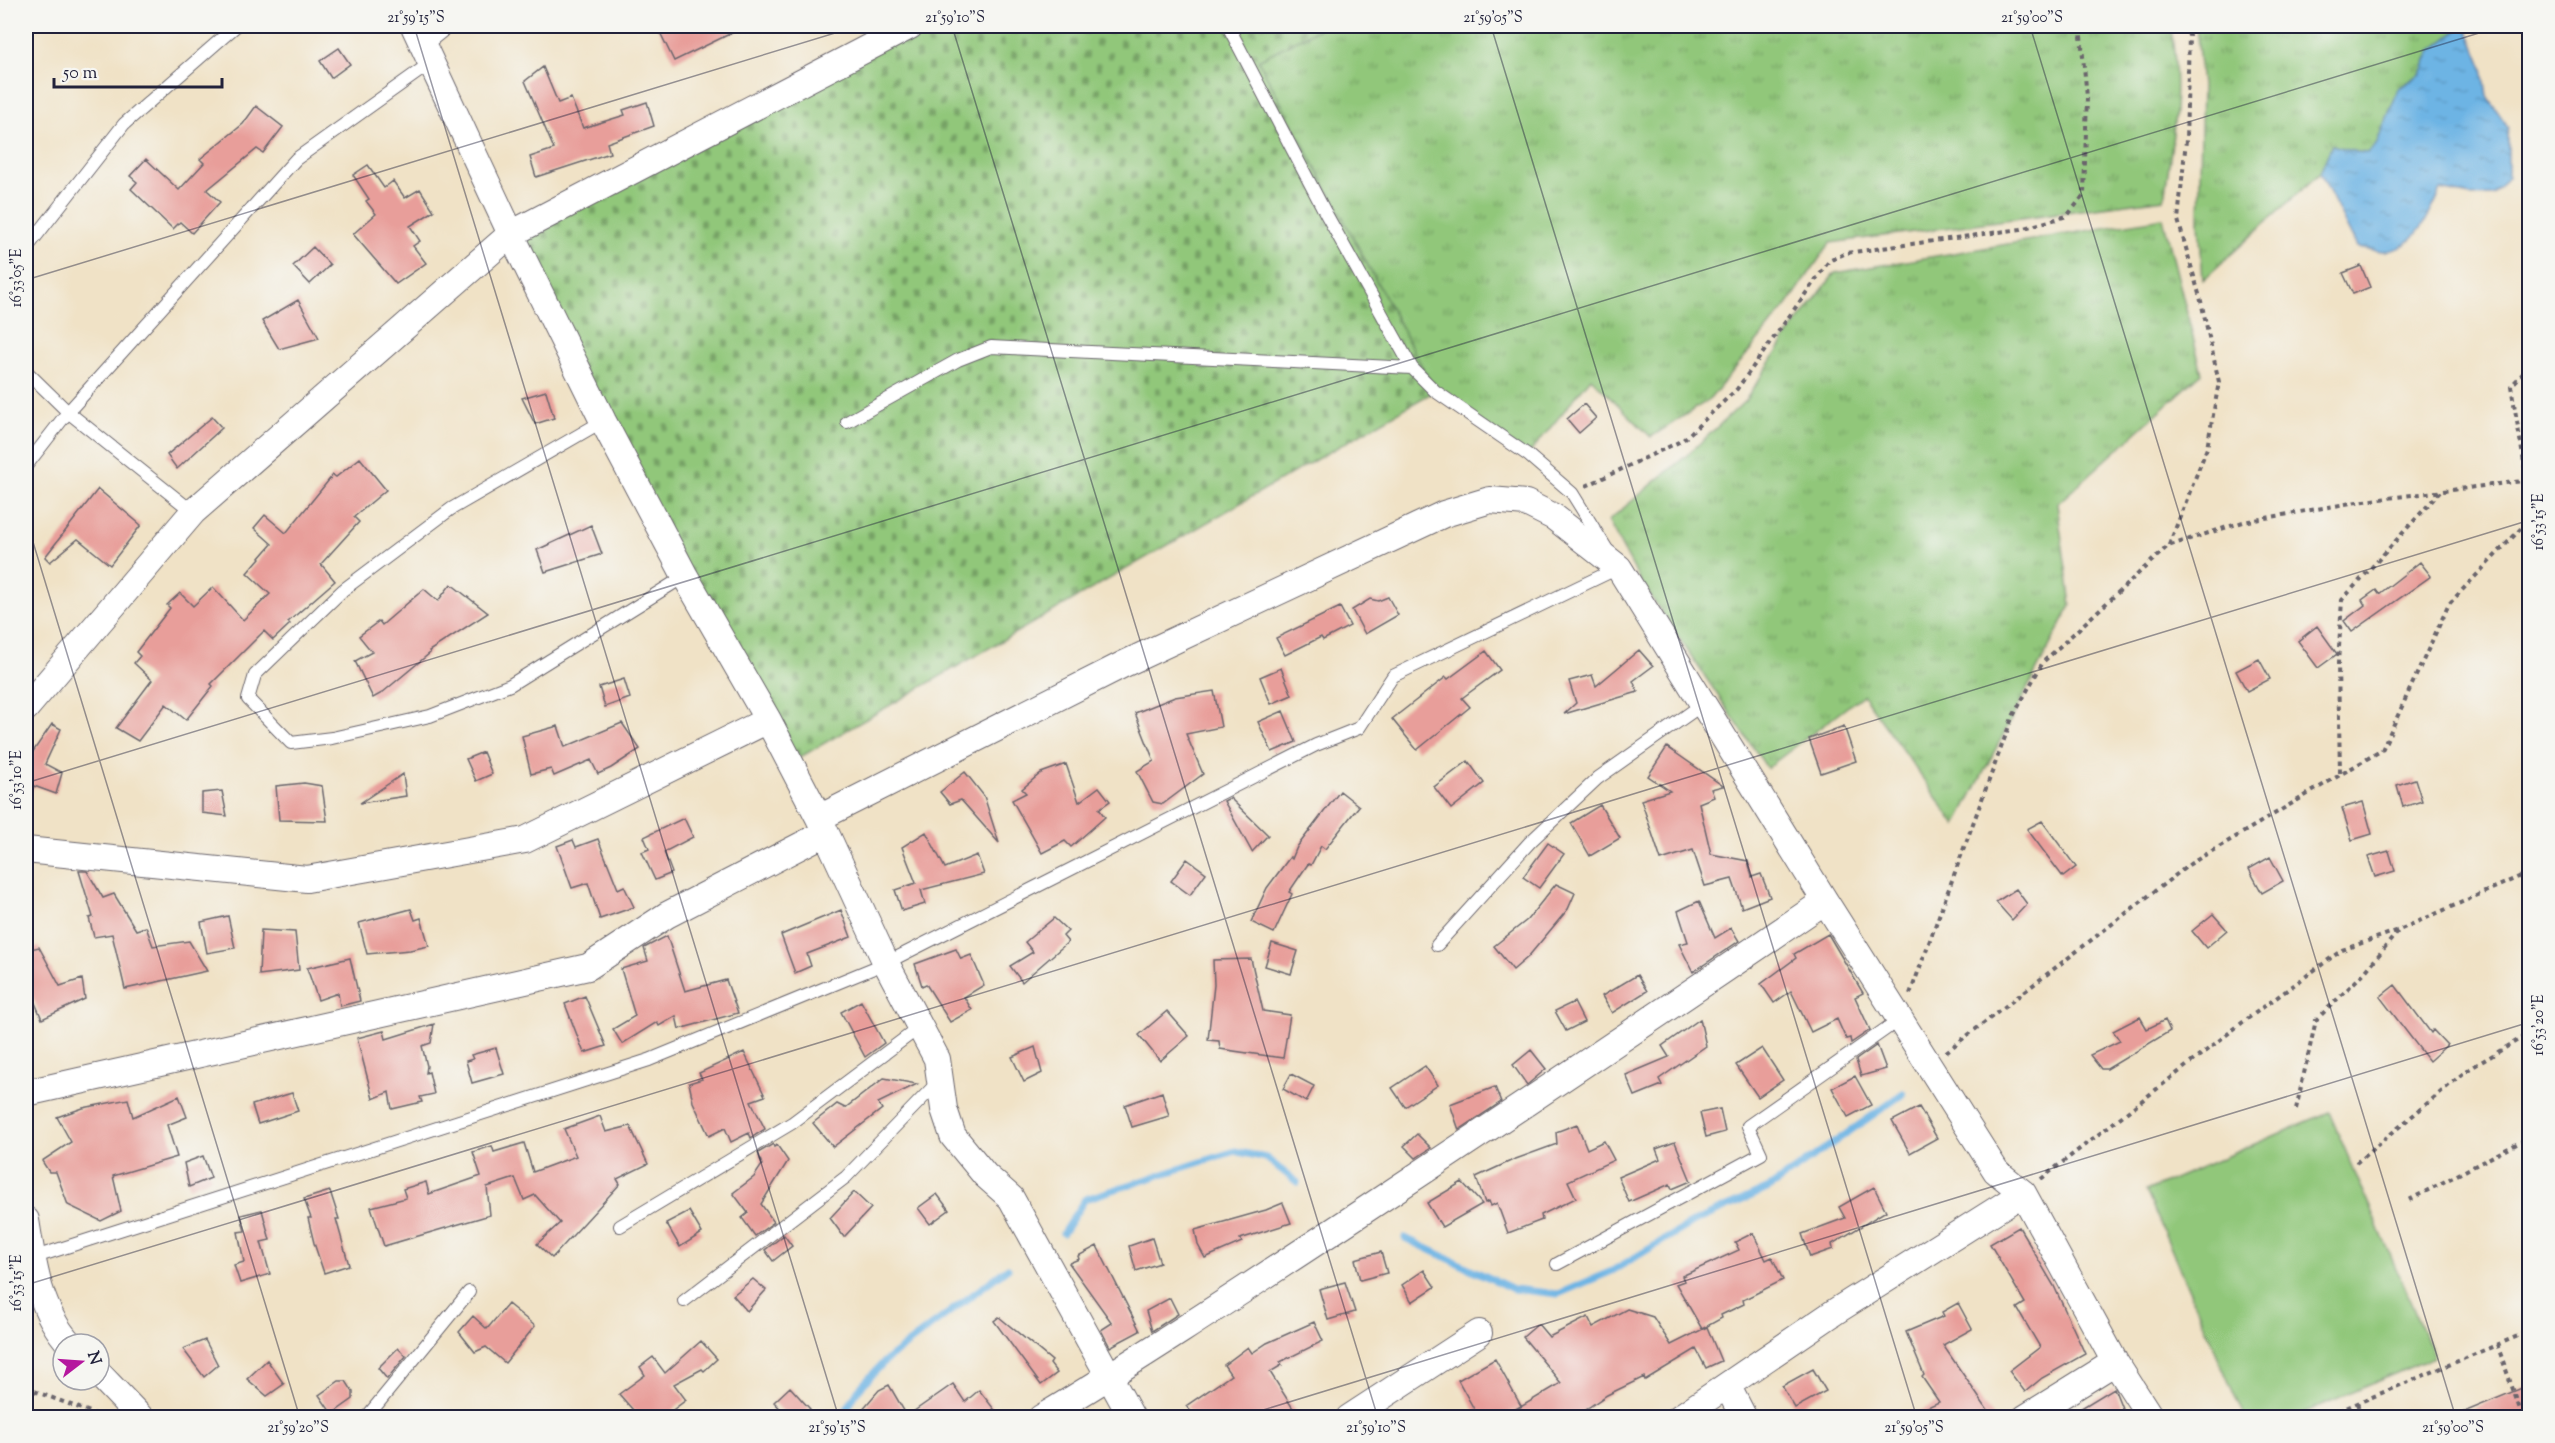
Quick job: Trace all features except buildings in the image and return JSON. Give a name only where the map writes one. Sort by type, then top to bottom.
[{"type":"street","points":[[26,708],[193,512],[511,234],[910,26]]},
{"type":"street","points":[[423,45],[511,234],[603,421],[685,576],[768,720],[822,826],[886,963],[937,1059],[944,1109],[953,1136],[985,1175],[1011,1198],[1132,1418]]},
{"type":"street","points":[[26,1093],[588,967],[667,915],[822,826],[1124,664],[1444,514],[1490,500],[1526,503],[1554,517],[1619,568],[1825,901],[1996,1171],[2022,1193],[2115,1362],[2151,1418]]},
{"type":"street","points":[[26,850],[307,879],[342,873],[525,840],[768,720]]},
{"type":"street","points":[[1041,1418],[1109,1377],[1568,1076],[1825,901]]},
{"type":"street","points":[[1679,1418],[1728,1387],[1836,1311],[2022,1193]]},
{"type":"street","points":[[26,1221],[32,1258],[44,1303],[61,1332]]},
{"type":"street","points":[[1349,1418],[1479,1333]]},
{"type":"street","points":[[2025,1418],[2115,1362]]},
{"type":"street","points":[[111,1387],[141,1418]]},
{"type":"street","points":[[1728,1387],[1744,1418]]},
{"type":"lane","points":[[26,249],[124,124],[236,26]]},
{"type":"lane","points":[[26,466],[68,412],[296,159],[423,45],[449,26]]},
{"type":"lane","points":[[32,1258],[649,1060],[886,963],[1316,745],[1359,728],[1393,676],[1619,568],[1572,493],[1528,455],[1435,391],[1412,368],[1325,212],[1228,26]]},
{"type":"lane","points":[[847,422],[958,360],[991,347],[1412,368]]},
{"type":"lane","points":[[26,371],[68,412],[193,512]]},
{"type":"lane","points":[[603,421],[450,509],[343,590],[255,675],[248,699],[291,743],[332,738],[430,716],[510,685],[685,576]]},
{"type":"lane","points":[[1437,945],[1530,842],[1598,778],[1703,704]]},
{"type":"lane","points":[[1557,1264],[1761,1154],[1748,1126],[1900,1019]]},
{"type":"lane","points":[[620,1226],[792,1123],[920,1027]]},
{"type":"lane","points":[[684,1301],[846,1177],[940,1081]]},
{"type":"lane","points":[[366,1418],[469,1292]]},
{"type":"path","points":[[1572,493],[1683,440],[1737,389],[1829,261],[1845,253],[2021,229],[2067,216],[2084,195],[2087,97],[2080,26]]},
{"type":"path","points":[[2168,546],[2207,448],[2219,382],[2201,301],[2178,220],[2186,140],[2189,36],[2186,26]]},
{"type":"path","points":[[2529,366],[2511,386],[2528,480],[2529,508]]},
{"type":"path","points":[[1900,1019],[2012,718],[2043,662],[2168,546],[2243,522],[2357,502],[2528,480]]},
{"type":"path","points":[[2340,774],[2338,663],[2342,600],[2442,490]]},
{"type":"path","points":[[1929,1065],[2190,864],[2382,750],[2449,604],[2529,519]]},
{"type":"path","points":[[2022,1193],[2243,1022],[2342,950],[2399,930],[2529,872]]},
{"type":"path","points":[[2296,1108],[2316,1020],[2365,972],[2399,930]]},
{"type":"path","points":[[2356,1163],[2466,1071],[2529,1034]]},
{"type":"path","points":[[2409,1200],[2529,1137]]},
{"type":"path","points":[[2322,1418],[2529,1331]]},
{"type":"path","points":[[2497,1344],[2523,1418]]},
{"type":"path","points":[[26,1388],[106,1418]]},
{"type":"path","points":[[2357,1403],[2362,1418]]},
{"type":"green space","points":[[910,26],[1324,26],[1258,60],[1435,391],[790,763],[511,234]]},
{"type":"green space","points":[[1324,26],[2170,26],[2174,48],[2176,91],[2164,199],[1830,243],[1788,304],[1710,399],[1651,437],[1591,378],[1528,455],[1435,391],[1258,60]]},
{"type":"green space","points":[[2196,26],[2463,26],[2431,51],[2421,74],[2399,88],[2376,145],[2368,153],[2332,145],[2320,173],[2203,280],[2199,223],[2202,85]]},
{"type":"green space","points":[[2163,218],[2202,373],[2057,504],[2071,605],[1956,825],[1863,695],[1767,768],[1641,582],[1608,521],[1686,456],[1745,401],[1790,332],[1835,273]]},
{"type":"green space","points":[[2329,1112],[2434,1357],[2294,1417],[2244,1417],[2146,1191]]},
{"type":"water","points":[[2466,26],[2483,68],[2487,96],[2508,127],[2508,177],[2493,195],[2470,196],[2441,190],[2421,228],[2414,237],[2396,249],[2383,251],[2357,247],[2320,173],[2332,145],[2368,153],[2376,145],[2399,88],[2421,74],[2431,51]]},
{"type":"waterway","points":[[1405,1238],[1513,1289],[1558,1294],[1612,1271],[1696,1221],[1769,1188],[1903,1094]]},
{"type":"waterway","points":[[1063,1233],[1085,1199],[1235,1151],[1266,1158],[1297,1182]]},
{"type":"waterway","points":[[842,1418],[858,1390],[885,1361],[1008,1268]]}]
